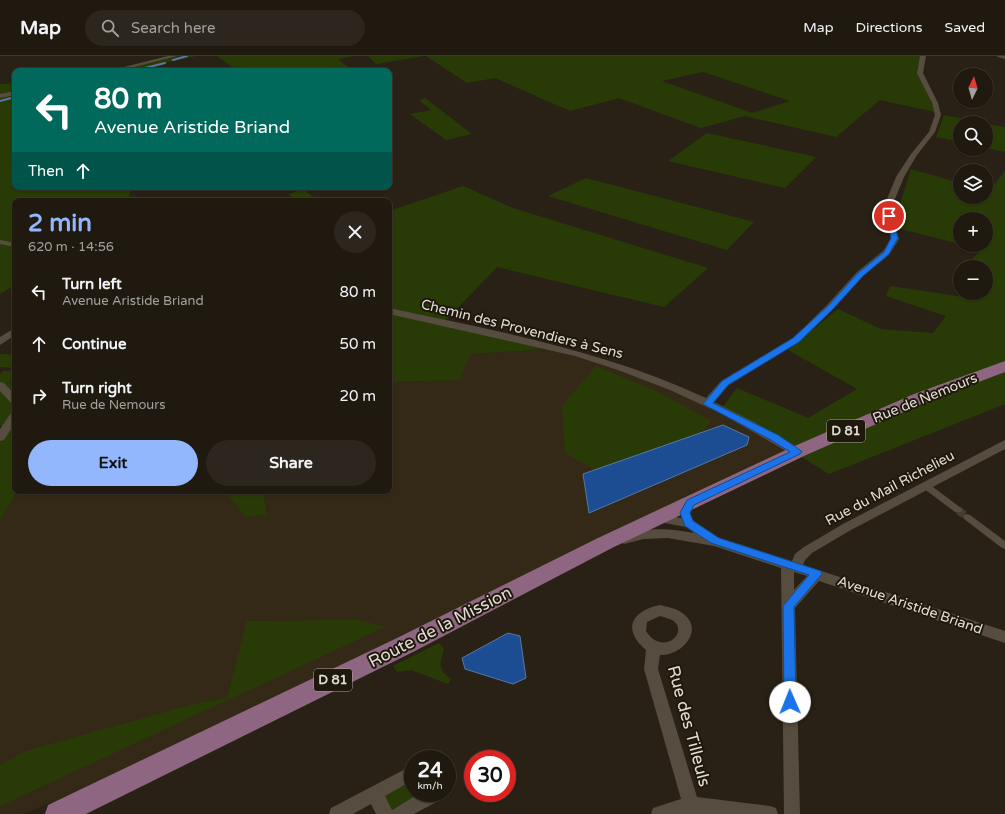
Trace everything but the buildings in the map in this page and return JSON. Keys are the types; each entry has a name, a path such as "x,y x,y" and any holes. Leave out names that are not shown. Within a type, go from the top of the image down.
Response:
{"main road":[{"name":"Rue de Nemours","path":"606,543 663,525 691,503 797,452 920,398 1005,366"},
{"name":"Route de la Mission","path":"58,814 405,645 606,543"}],"street":[{"path":"124,68 176,56"},
{"path":"707,404 725,383 796,340 830,307 860,274 886,253 895,238 889,216 891,199 900,178 914,154 932,132 938,115 935,103 920,73 923,56"},
{"path":"1000,56 1005,57"},
{"path":"0,96 12,94"},
{"path":"0,242 12,244"},
{"name":"Chemin des Provendiers à Sens","path":"392,313 473,328 594,359 632,372 707,404 774,438 797,452"},
{"path":"0,342 12,333"},
{"path":"0,385 12,398"},
{"path":"0,437 12,419"},
{"name":"Rue du Mail Richelieu","path":"791,565 808,550 847,527 1005,444"},
{"path":"926,486 958,510"},
{"path":"691,503 685,513 689,523 715,541"},
{"path":"967,517 1005,546"},
{"path":"663,525 689,523"},
{"name":"Avenue Aristide Briand","path":"663,525 791,565 1005,637"},
{"path":"791,565 788,606 792,814"},
{"path":"788,606 817,574"},
{"name":"Rue des Tilleuls","path":"654,647 652,669 692,809"},
{"path":"338,814 404,777"},
{"path":"375,794 385,814"},
{"path":"398,814 420,802"},
{"path":"660,814 692,809 770,814"}],"shaded area":[{"path":"552,349 630,370 722,408 789,449 682,499 399,639 94,785 23,814 0,814 0,521 15,494 227,494 245,517 267,515 264,494 392,494 392,382 460,380 469,354"}],"green space":[{"path":"182,56 196,56 169,62 152,68 125,68"},
{"path":"217,56 354,56 338,59 349,68 234,68"},
{"path":"368,56 424,56 376,64"},
{"path":"426,56 921,56 917,69 935,112 880,100 836,137 745,116 701,128 619,98 570,111 495,78 467,83","holes":["703,72 790,101 752,113 662,81"]},
{"path":"12,83 12,190 130,190 129,198 12,198 12,287 0,294 0,84"},
{"path":"425,98 472,134 446,140 410,114 431,110 419,100"},
{"path":"944,115 953,117 953,141 936,137"},
{"path":"993,125 1005,127 1005,152 993,149"},
{"path":"707,133 816,157 785,188 668,161"},
{"path":"911,169 953,181 953,204 993,204 993,186 1005,171 1005,404 829,474 722,408 737,388 808,418 857,389 788,350 838,309 881,329 933,333 946,316 886,296 890,286 953,295 953,300 993,300 993,260 971,260 979,252 993,252 993,212 953,212 953,242 893,227"},
{"path":"586,178 754,222 727,250 548,196"},
{"path":"463,186 513,208 708,268 664,307 497,267 445,321 552,349 470,354 460,380 392,382 392,210"},
{"path":"304,190 314,198 292,198 289,194"},
{"path":"0,354 12,355 12,368 0,367"},
{"path":"596,366 660,393 711,421 692,445 608,477 565,453 562,406"},
{"path":"3,371 12,371 12,380 9,382 12,384 12,494 15,494 0,521 0,442 7,430 0,425 0,375"},
{"path":"227,494 264,494 267,515 245,517"},
{"path":"359,620 385,627 0,806 0,765 26,751 194,704 227,698 247,621"},
{"path":"439,643 444,649 441,662 443,672 451,679 448,684 411,670 397,672 393,666"},
{"path":"404,784 405,802 391,810 384,795"}],"water":[{"path":"723,425 749,437 747,445 589,513 583,474"},
{"path":"508,633 520,636 526,678 513,684 465,669 462,658"}],"waterway":[{"path":"173,60 187,56"},
{"path":"145,68 165,63"},
{"path":"0,101 12,98"}],"tunnel":[{"path":"958,510 967,517"}],"route":[{"path":"790,702 788,606 817,574 715,541 689,523 685,513 691,503 797,452 774,438 707,404 725,383 796,340 830,307 860,274 886,253 895,238 889,216"}]}
